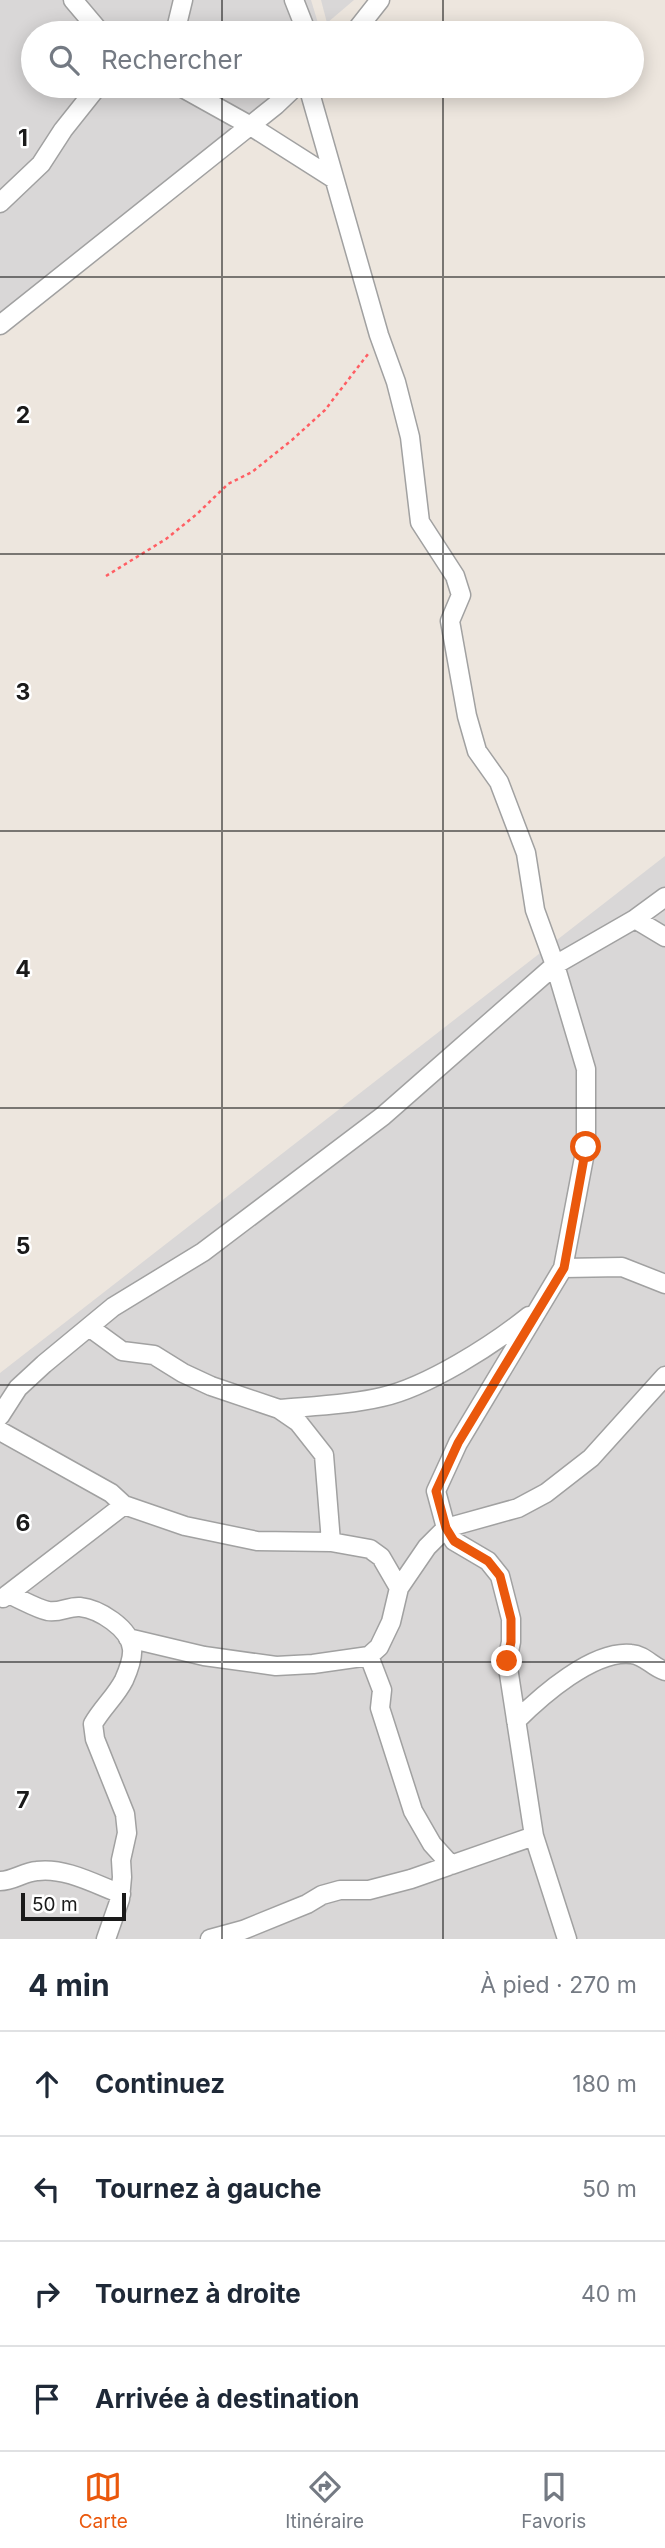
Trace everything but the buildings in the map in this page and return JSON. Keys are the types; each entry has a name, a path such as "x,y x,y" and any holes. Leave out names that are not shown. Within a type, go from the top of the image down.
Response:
{"street":[{"path":"74,0 92,21"},
{"path":"177,21 182,0"},
{"path":"294,0 302,21"},
{"path":"363,21 380,0"},
{"path":"0,203 41,164 88,98"},
{"path":"201,98 334,179"},
{"path":"0,325 282,98"},
{"path":"312,98 410,437 419,522 456,576 461,595 450,621 467,716 477,751 499,782 526,853 535,910 555,965 586,1069 586,1147 564,1268 458,1443 436,1491 446,1528 454,1541 488,1561 500,1576 511,1619 511,1642 507,1661 534,1836 568,1939"},
{"path":"0,1416 18,1388 113,1307 203,1252 383,1116 482,1026 555,965 635,919 665,897"},
{"path":"635,919 665,937"},
{"path":"564,1268 621,1267 665,1284"},
{"path":"279,1409 384,1397 466,1359 507,1334 540,1306"},
{"path":"89,1327 122,1351 154,1354 211,1386 279,1409 298,1422 324,1455 331,1542"},
{"path":"128,1638 204,1656 276,1665 313,1664 369,1656 379,1647 391,1622 399,1588 428,1547 446,1528 518,1507 546,1493 591,1458 664,1381"},
{"path":"0,1431 111,1493 124,1505 185,1526 257,1541 331,1542 370,1549 381,1557 399,1588"},
{"path":"4,1597 124,1505"},
{"path":"4,1597 48,1611 60,1611 75,1606 97,1611 109,1617 128,1638 132,1647 132,1659 124,1681 93,1724 95,1739 125,1814 127,1833 121,1860 121,1894 106,1939"},
{"path":"516,1721 558,1683 605,1658 630,1654 644,1657 656,1668 665,1671"},
{"path":"369,1656 382,1690 380,1708 413,1811 432,1844 451,1866"},
{"path":"210,1939 243,1930 307,1904 322,1895 340,1890 369,1890 451,1866 534,1836"},
{"path":"0,1881 19,1878 32,1871 48,1870 62,1872 121,1894"}],"path":[{"path":"106,576 166,539 228,484 252,472 292,440 325,410 363,362 379,335"}],"shaded area":[{"path":"0,0 311,0 317,21 21,21 21,98 278,98 0,324"},
{"path":"321,0 354,0 329,21 326,21"},
{"path":"665,856 665,1939 0,1939 0,1373"}],"route":[{"path":"507,1661 511,1642 511,1619 500,1576 488,1561 454,1541 446,1528 436,1491 458,1443 564,1268 586,1147"}]}
